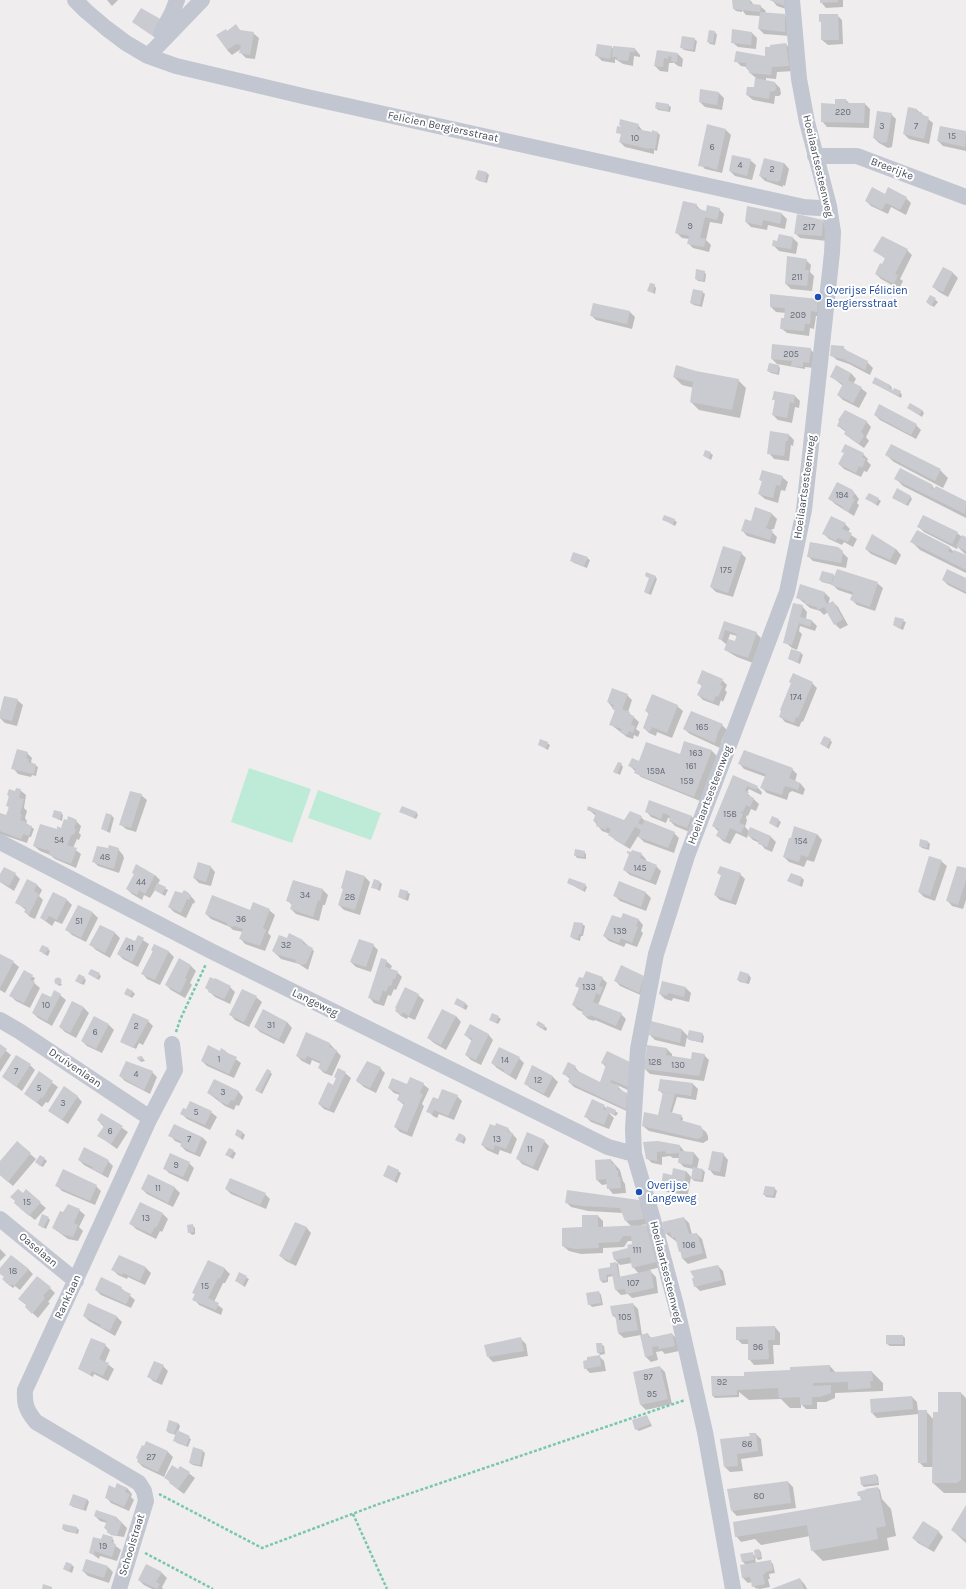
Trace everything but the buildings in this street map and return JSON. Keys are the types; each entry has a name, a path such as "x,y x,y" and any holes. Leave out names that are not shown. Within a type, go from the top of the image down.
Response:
{"street":[{"name":"Felicien Bergiersstraat","path":"75,0 106,28 148,56 176,66 346,106 804,207 819,208 829,206"},
{"path":"148,56 172,13 177,0"},
{"path":"148,56 202,0"},
{"name":"Hoeilaartsesteenweg","path":"732,1589 705,1432 674,1298 634,1154 633,1129 638,1049 656,954 687,856 787,592 804,510 832,253 832,232 829,206 806,122 799,79 792,0"},
{"name":"Breerijke","path":"815,156 857,156 966,197"},
{"name":"Langeweg","path":"0,842 211,951 608,1147 634,1154"},
{"name":"Druivenlaan","path":"0,1020 150,1118"},
{"name":"Ranklaan","path":"139,1483 36,1422 29,1413 24,1401 25,1390 76,1282 150,1118 175,1070 172,1044"},
{"name":"Oaselaan","path":"0,1219 76,1282"},
{"name":"Schoolstraat","path":"119,1589 146,1500 144,1491 139,1483"}],"path":[{"path":"172,1044 180,1020 211,951"},
{"path":"139,1483 262,1548 353,1514 697,1396"},
{"path":"353,1514 387,1589"},
{"path":"132,1546 213,1589"}],"green space":[{"path":"249,768 311,789 292,843 231,822"},
{"path":"318,790 381,813 371,840 308,818"}],"place":[{"name":"Overijse Félicien Bergiersstraat","path":"818,297"},
{"name":"Overijse Langeweg","path":"639,1192"}]}
